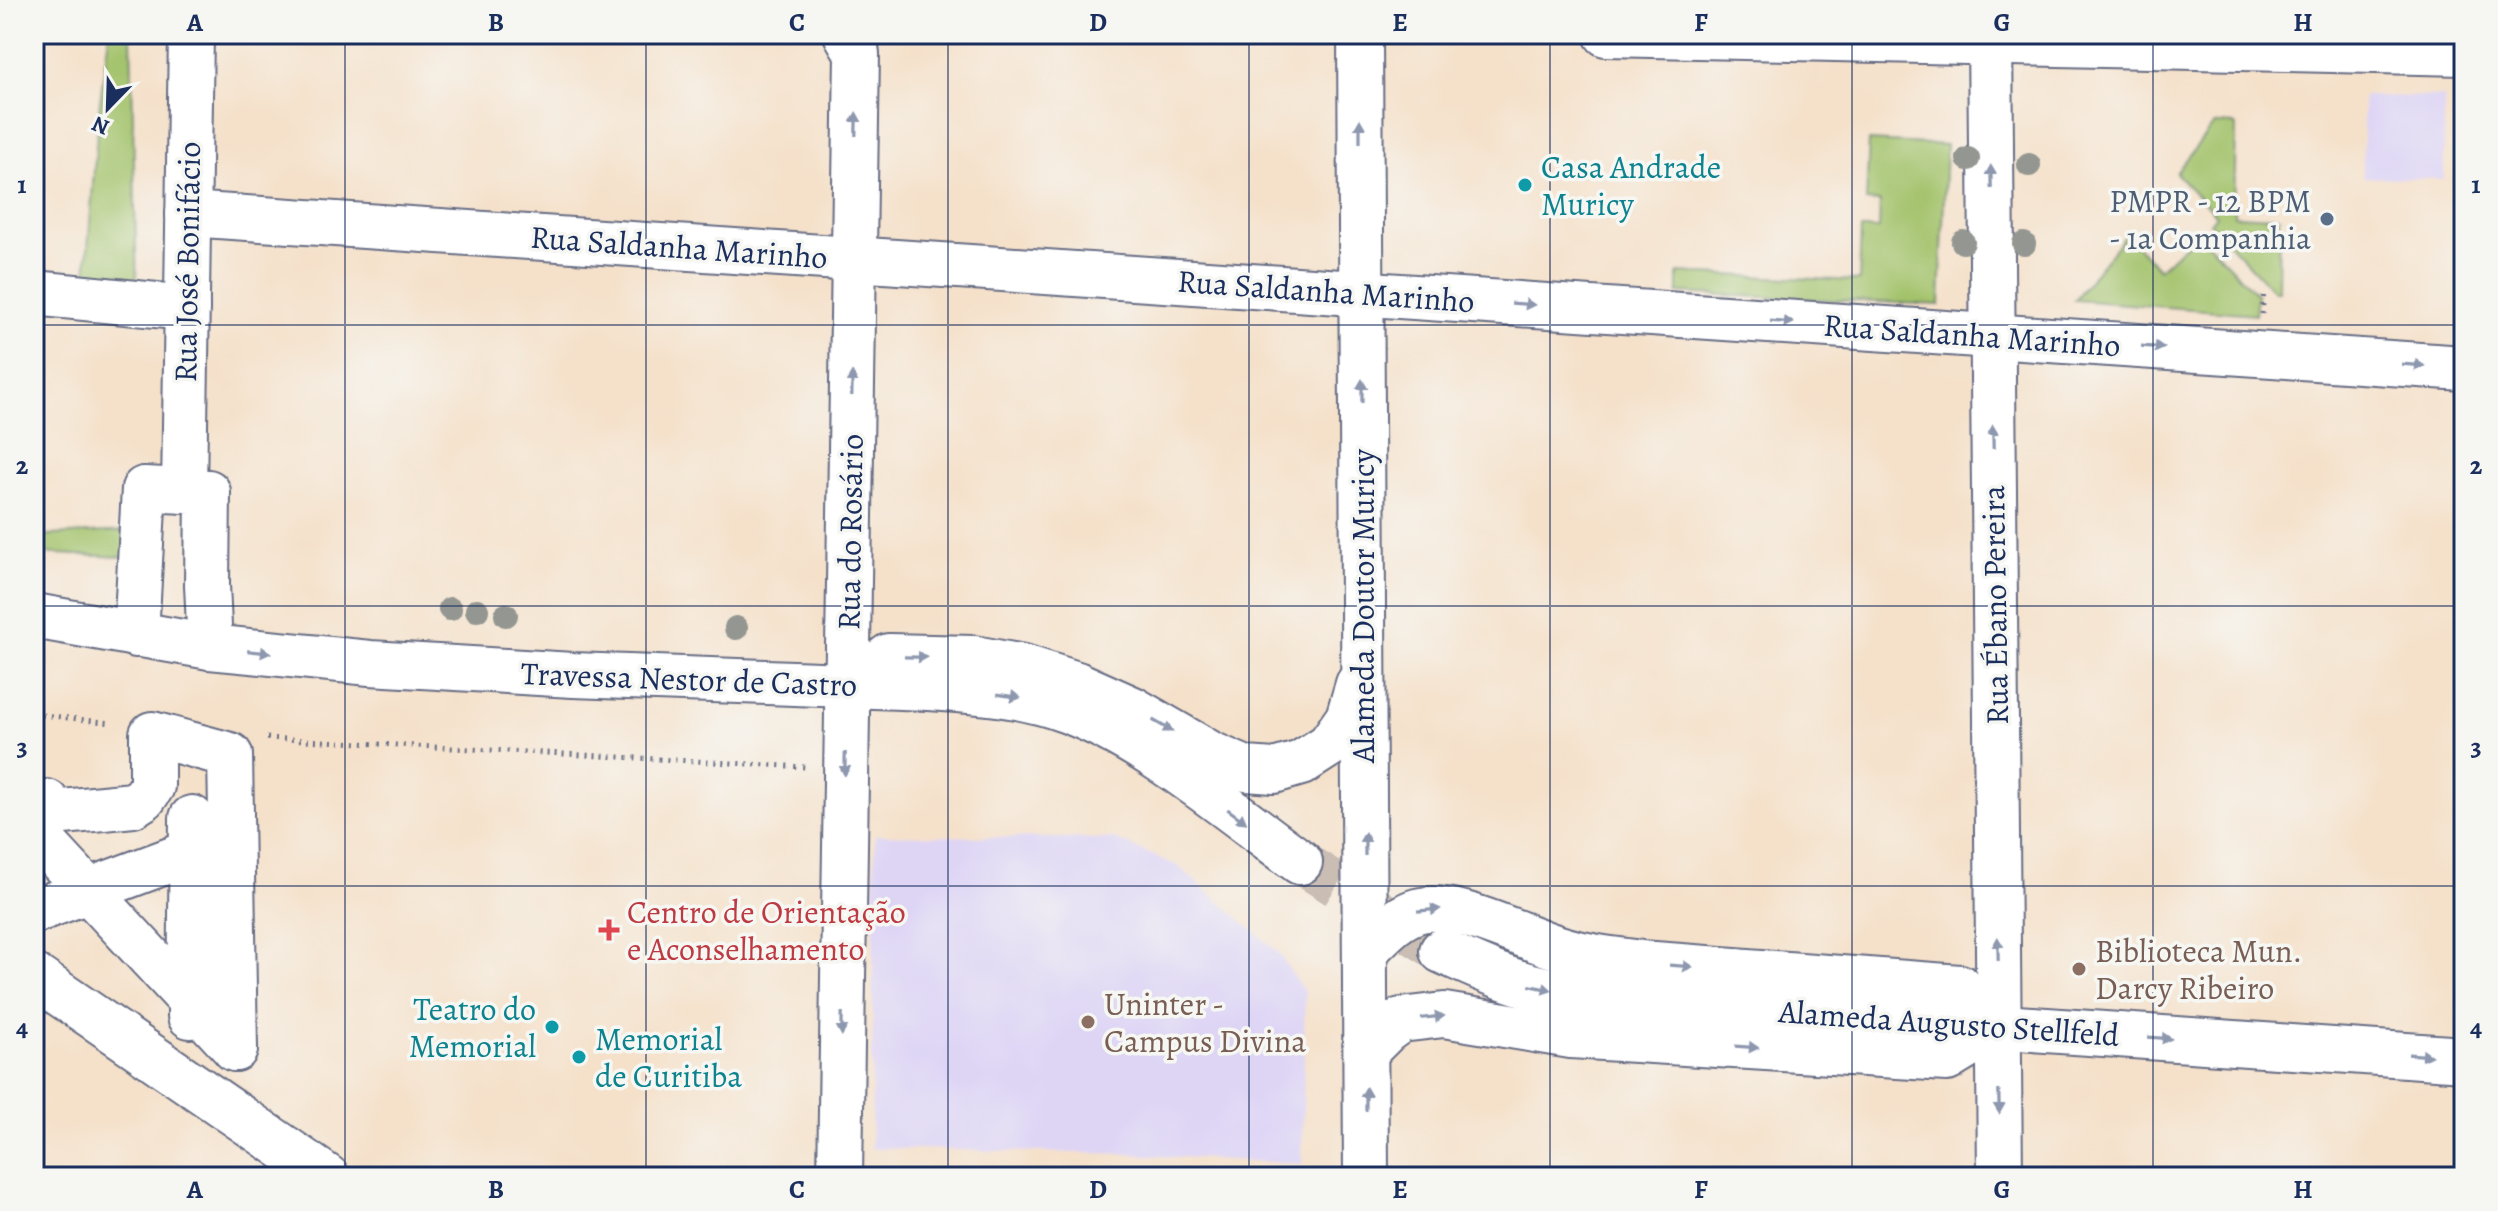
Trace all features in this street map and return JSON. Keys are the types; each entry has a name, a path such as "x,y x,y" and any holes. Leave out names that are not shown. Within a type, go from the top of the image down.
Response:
{"street":[{"name":"Rua José Bonifácio","path":"184,491 191,34"},
{"name":"Rua do Rosário","path":"840,1177 857,53 846,34"},
{"name":"Alameda Doutor Muricy","path":"1360,34 1366,1177"},
{"path":"1606,34 1990,38 2464,53"},
{"name":"Rua Ébano Pereira","path":"1990,38 2000,1177"},
{"name":"Rua Saldanha Marinho","path":"188,214 2464,368"},
{"path":"34,293 187,308"},
{"path":"136,635 144,489 208,492 210,647"},
{"name":"Travessa Nestor de Castro","path":"34,616 210,647 370,663 977,691 1027,699 1067,710 1105,728 1184,777 1300,862"},
{"path":"848,686 889,656 974,658 1024,667 1077,684 1119,703 1211,754 1246,769 1274,771 1301,763 1329,745 1348,718 1364,665"},
{"path":"34,820 47,802 53,813 133,805 144,798 152,786 152,734 230,755 235,1049 34,832"},
{"path":"34,911 192,835 190,1083"},
{"path":"1366,950 1400,919 1415,911 1438,908 1458,911 1559,948 1600,957 1641,963 1960,987 1999,1027 1947,1059 1571,1036 1444,1015 1401,1020 1367,1050"},
{"name":"Alameda Augusto Stellfeld","path":"1442,951 1482,970 1526,985 1576,995 1646,1003 2464,1059"},
{"path":"34,976 327,1177"}],"path":[{"path":"2262,323 2264,291"},
{"path":"221,753 222,736 845,769"}],"shaded area":[{"path":"2363,96 2444,97 2444,179 2363,177"},
{"name":"Uninter - Campus Divina","path":"875,835 1114,839 1178,866 1278,952 1305,993 1302,1164 1123,1154 871,1148"}],"green space":[{"path":"109,34 131,34 137,293 85,289 98,118"},
{"path":"2214,124 2236,125 2234,215 2279,217 2278,291 2274,291 2210,223 2216,215 2176,173"},
{"path":"1869,141 1946,145 1940,305 1678,293 1678,273 1859,281 1861,229 1879,229 1880,202 1866,201"},
{"path":"2198,233 2257,295 2255,314 2074,300 2126,234 2159,269"},
{"path":"143,530 123,557 34,553 34,536"}],"tunnel":[{"path":"1300,862 1442,951"}],"place":[{"name":"Casa Andrade Muricy","path":"1525,185"},
{"name":"PMPR - 12 BPM - 1a Companhia","path":"2327,219"},
{"name":"Centro de Orientação e Aconselhamento","path":"609,930"},
{"name":"Biblioteca Mun. Darcy Ribeiro","path":"2079,969"},
{"name":"Uninter - Campus Divina","path":"1088,1022"},
{"name":"Teatro do Memorial","path":"552,1027"},
{"name":"Memorial de Curitiba","path":"579,1057"}]}
